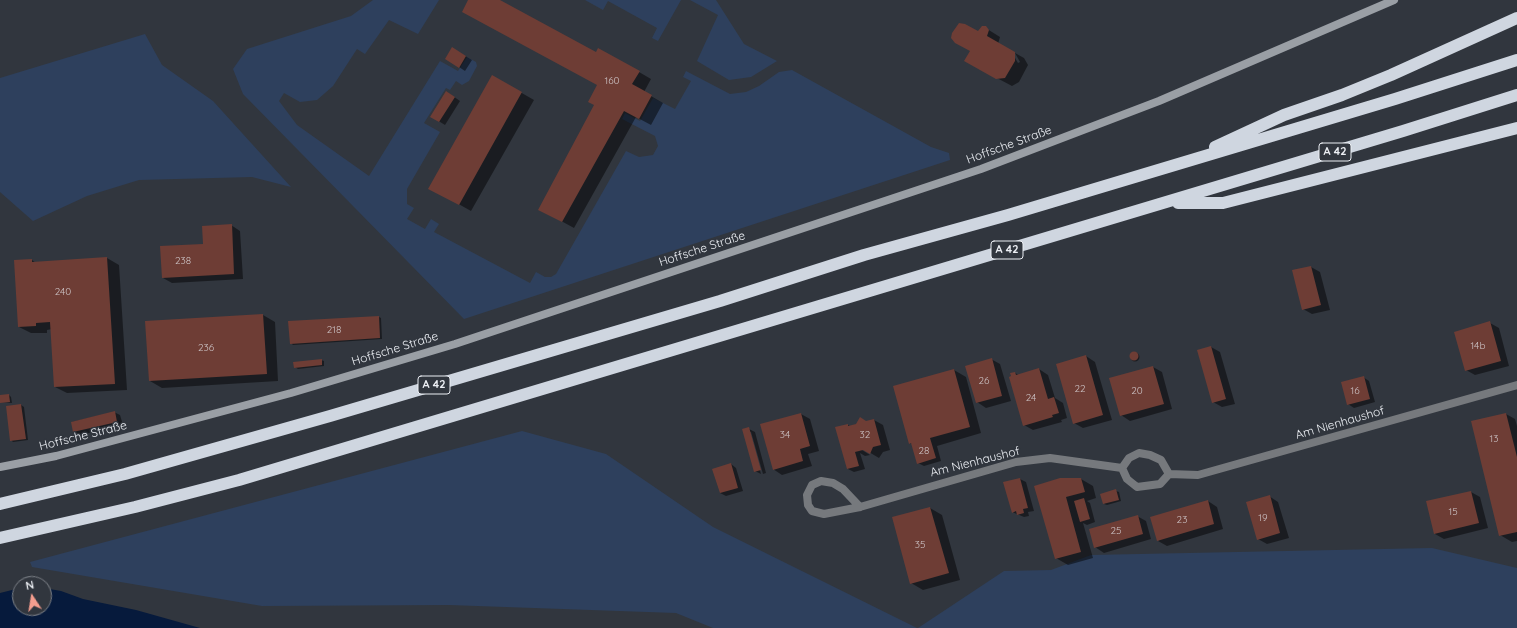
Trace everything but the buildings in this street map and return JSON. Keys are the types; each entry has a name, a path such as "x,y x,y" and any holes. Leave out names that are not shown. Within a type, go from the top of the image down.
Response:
{"highway":[{"path":"1191,160 1226,141 1284,115 1384,78 1517,18"},
{"name":"A 42","path":"0,504 125,474 330,416 720,301 864,255 1008,215 1395,99 1517,60"},
{"name":"A 42","path":"0,538 135,507 239,480 1163,204 1517,95"},
{"path":"1163,204 1223,203 1517,128"}],"street":[{"name":"Hoffsche Straße","path":"0,467 56,456 291,393 447,346 966,174 1079,133 1159,101 1394,0"},
{"name":"Am Nienhaushof","path":"1169,474 1198,475 1517,385"},
{"path":"1139,453 1150,455 1161,460 1169,474 1160,484 1138,486 1127,479 1122,468 1129,458 1139,453"},
{"name":"Am Nienhaushof","path":"860,506 843,489 833,483 821,481 812,485 807,495 808,505 812,511 824,514 860,506 1016,462 1050,458 1122,468"}],"shaded area":[{"path":"373,0 439,0 418,34 389,20 365,54 357,49 333,86 317,100 300,102 284,93 279,101 297,125 369,176 440,61 458,71 467,57 476,62 477,66 469,81 462,85 456,81 450,90 446,88 424,123 440,132 407,189 407,204 414,208 407,219 425,229 431,219 439,224 434,232 530,283 536,272 545,277 551,277 556,274 626,151 639,157 653,155 658,146 655,136 622,119 625,113 640,121 653,98 675,109 691,81 683,77 686,71 730,94 746,92 759,86 779,72 792,70 931,147 949,153 950,160 464,319 243,94 233,69 247,49 351,16"},
{"path":"585,0 681,0 658,41 652,38 657,28 608,1 603,10"},
{"path":"690,0 716,0 744,44 777,61 751,77 729,80 697,61 718,15"},
{"path":"145,34 162,65 213,101 291,187 252,177 139,180 87,196 33,221 0,192 0,78"},
{"path":"522,431 606,454 713,527 917,628 713,628 676,613 449,605 262,606 32,567 30,562"},
{"path":"1432,548 1517,568 1517,628 918,628 1004,571 1051,570 1091,555"},
{"path":"52,589 83,599 136,610 200,628 0,628 0,593 12,590 12,616 52,616"}]}
